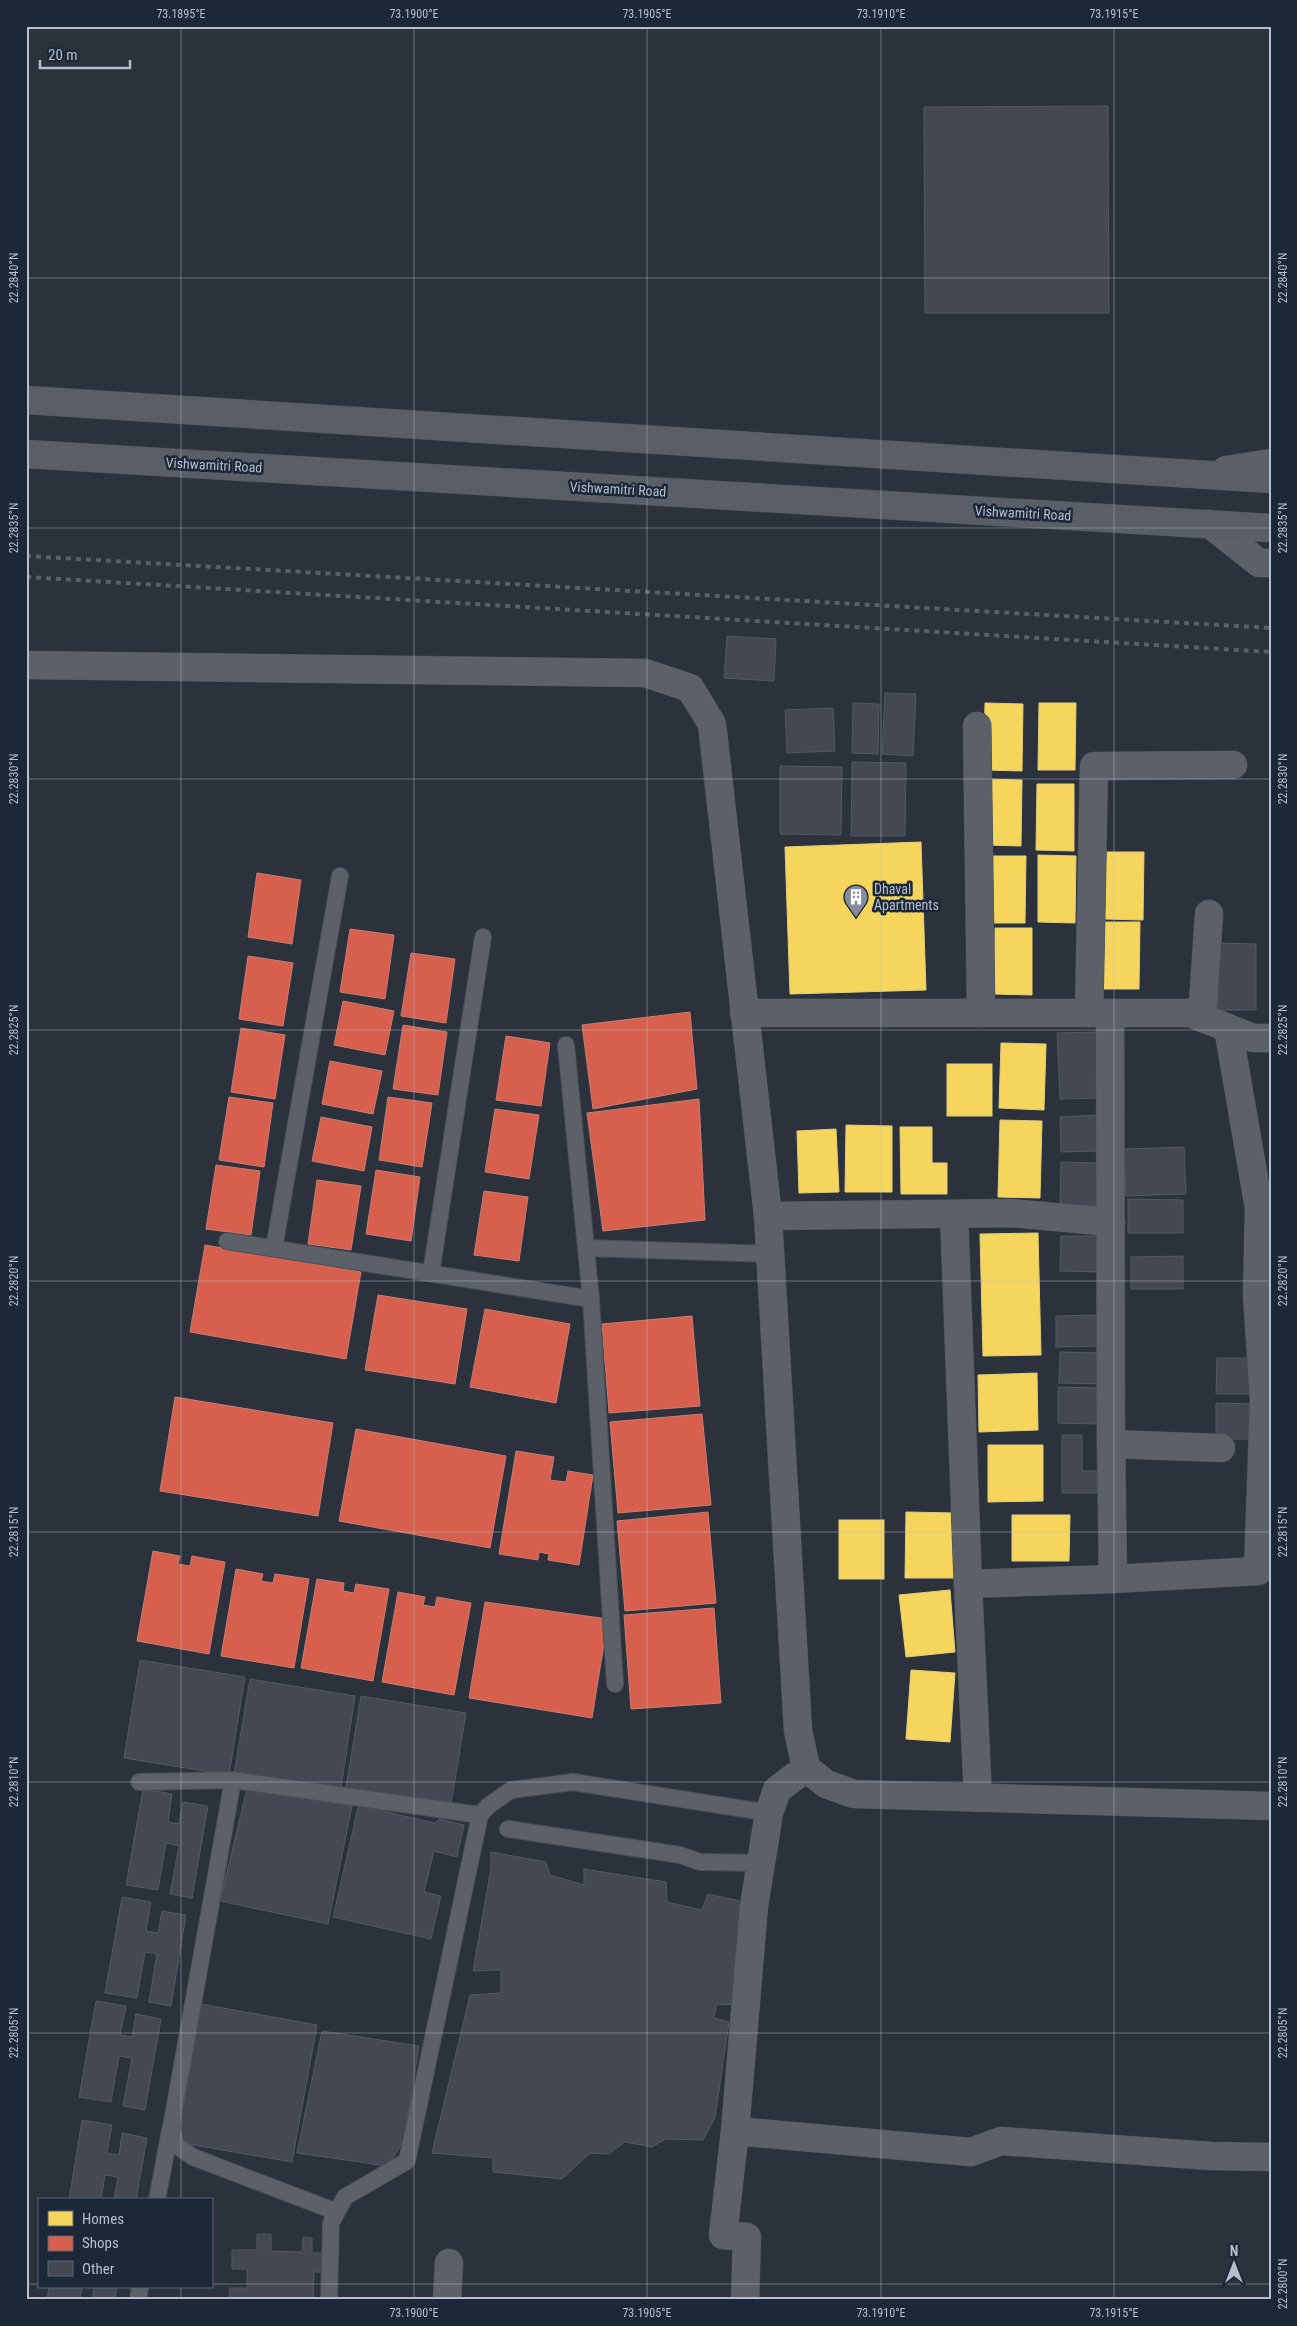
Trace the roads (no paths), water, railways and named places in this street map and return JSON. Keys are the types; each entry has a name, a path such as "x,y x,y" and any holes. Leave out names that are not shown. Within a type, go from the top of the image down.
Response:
{"main road":[{"path":"26,400 1271,479"},
{"name":"Vishwamitri Road","path":"26,454 1271,528"}],"street":[{"path":"1205,474 1271,463"},
{"path":"1210,524 1259,562 1271,563"},
{"path":"26,665 645,673 690,688 712,724 768,1216 798,1730 806,1768 826,1784 854,1794 1271,1806"},
{"path":"977,726 981,1013"},
{"path":"1113,1579 1111,1222 1100,1013 1094,766 1233,765"},
{"path":"1202,1018 1209,914"},
{"path":"744,1013 1190,1013 1253,1038 1271,1038"},
{"path":"968,1584 1258,1571 1265,1520 1267,1400 1259,1208 1263,1183 1228,1028"},
{"path":"768,1216 1012,1213 1111,1222"},
{"path":"954,1214 978,1798"},
{"path":"1111,1444 1221,1448"},
{"path":"745,2300 747,2237 723,2235 735,2131 754,1906 769,1813 777,1790 806,1768"},
{"path":"735,2131 971,2152 1001,2141 1211,2156 1271,2158"},
{"path":"447,2300 449,2263"}],"lane":[{"path":"274,1248 340,876"},
{"path":"431,1273 483,937"},
{"path":"566,1044 591,1299 615,1684"},
{"path":"227,1241 591,1299"},
{"path":"586,1248 770,1254"},
{"path":"139,1782 233,1780 480,1815"},
{"path":"157,2198 233,1780"},
{"path":"329,2300 331,2223 345,2196 408,2161 480,1815 488,1806 511,1790 573,1782 769,1813"},
{"path":"508,1829 680,1854 700,1862 761,1863"},
{"path":"171,2127 177,2146 193,2157 337,2212"}],"railway":[{"path":"26,556 1271,628"},
{"path":"26,577 1271,652"}],"place":[{"name":"Dhaval Apartments","path":"856,918"}]}
